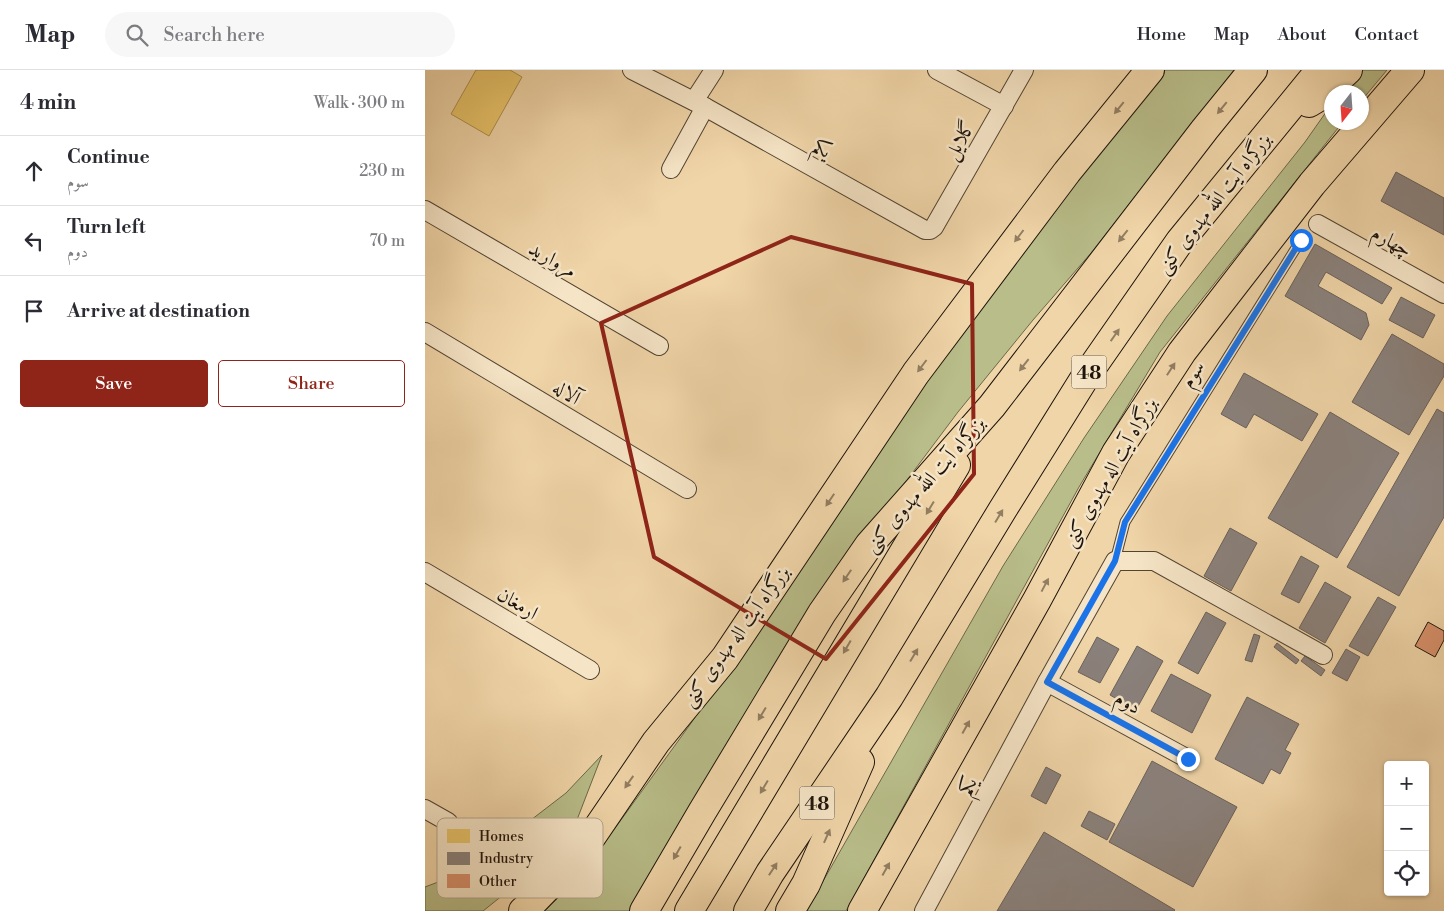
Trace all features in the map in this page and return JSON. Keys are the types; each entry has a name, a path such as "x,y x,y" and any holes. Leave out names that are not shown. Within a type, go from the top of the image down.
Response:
{"main road":[{"name":"بزرگراه آیت اله مهدوی کنی","path":"603,820 656,742 725,658 916,373 1067,172 1150,70"},
{"name":"48","path":"992,406 1205,129 1253,70"},
{"name":"بزرگراه آیت الله مهدوی کنی","path":"748,911 770,873 889,697 997,518 1084,379 1181,241 1321,70"},
{"path":"1270,130 1319,97 1348,70"},
{"name":"بزرگراه آیت اله مهدوی کنی","path":"862,911 1037,600 1116,453 1187,345 1312,184 1410,70"},
{"name":"بزرگراه آیت الله مهدوی کنی","path":"644,911 822,613 875,537 992,406"},
{"name":"بزرگراه آیت الله مهدوی کنی","path":"689,911 992,406"},
{"name":"بزرگراه آیت الله مهدوی کنی","path":"790,911 806,884 889,697"},
{"name":"بزرگراه آیت اله مهدوی کنی","path":"523,911 537,898"}],"street":[{"name":"یکم","path":"632,70 700,104 925,230 930,230"},
{"path":"671,169 714,70"},
{"path":"937,70 1004,106"},
{"name":"گلایل","path":"930,230 934,227 1024,70"},
{"name":"مروارید","path":"425,210 659,346"},
{"name":"چهارم","path":"1319,224 1444,294"},
{"name":"آلاله","path":"425,332 687,489"},
{"path":"1115,561 1154,561 1323,655"},
{"name":"سوم","path":"1047,682 1115,561"},
{"name":"ارمغان","path":"425,572 589,670"},
{"name":"یکم","path":"924,911 1047,682"},
{"name":"دوم","path":"1047,682 1188,759"},
{"path":"425,809 441,818"}],"lane":[{"name":"سوم","path":"1115,561 1125,522 1301,240"}],"highlighted area":[{"path":"791,237 972,284 974,474 826,659 654,557 601,323"}],"green space":[{"path":"1165,70 1234,70 1091,253 1033,320 958,412 844,564 630,911 545,911 558,898 603,898 603,845 689,726 914,397 1107,140"},
{"path":"1362,70 1387,70 1369,92 1369,85 1347,85"},
{"path":"1324,115 1324,130 1336,130 1160,352 1079,487 846,911 806,911 1003,566 1084,438 1167,316 1305,142"},
{"path":"602,755 578,818 534,818 566,793"},
{"path":"437,882 437,898 499,898 483,911 425,911 425,887"}],"building: Homes":[{"path":"476,70 510,70 522,77 489,136 451,114"}],"building: Industry":[{"path":"1396,172 1444,198 1444,235 1381,201"},
{"path":"1315,244 1392,288 1382,304 1326,272 1318,286 1366,313 1369,325 1361,340 1285,296"},
{"path":"1401,297 1435,315 1423,338 1389,320"},
{"path":"1392,334 1444,364 1444,376 1409,435 1352,402"},
{"path":"1244,373 1318,414 1302,441 1254,414 1246,428 1221,414"},
{"path":"1437,409 1444,413 1444,517 1399,596 1347,567"},
{"path":"1330,412 1399,453 1337,558 1268,518"},
{"path":"1230,528 1257,543 1231,591 1204,576"},
{"path":"1301,556 1319,566 1299,603 1281,594"},
{"path":"1325,582 1351,597 1325,643 1299,628"},
{"path":"1378,597 1396,607 1368,656 1349,646"},
{"path":"1206,612 1226,623 1198,674 1178,663"},
{"path":"1254,634 1260,636 1252,662 1245,660"},
{"path":"1097,637 1119,649 1100,683 1078,672"},
{"path":"1277,643 1299,660 1296,664 1274,647"},
{"path":"1137,646 1163,661 1136,710 1110,695"},
{"path":"1346,649 1360,657 1347,681 1332,673"},
{"path":"1305,656 1325,670 1321,676 1301,661"},
{"path":"1171,674 1211,695 1192,733 1151,711"},
{"path":"1247,697 1299,724 1285,750 1291,753 1280,774 1271,769 1263,784 1215,759"},
{"path":"1152,761 1237,807 1193,887 1109,842"},
{"path":"1046,767 1061,775 1046,804 1031,796"},
{"path":"1089,811 1115,824 1107,840 1081,826"},
{"path":"1044,832 1175,910 997,911"}],"building: Other":[{"path":"1428,622 1444,631 1444,640 1435,657 1415,646"}],"route":[{"path":"1188,759 1047,682 1115,561 1125,522 1301,240"}]}
